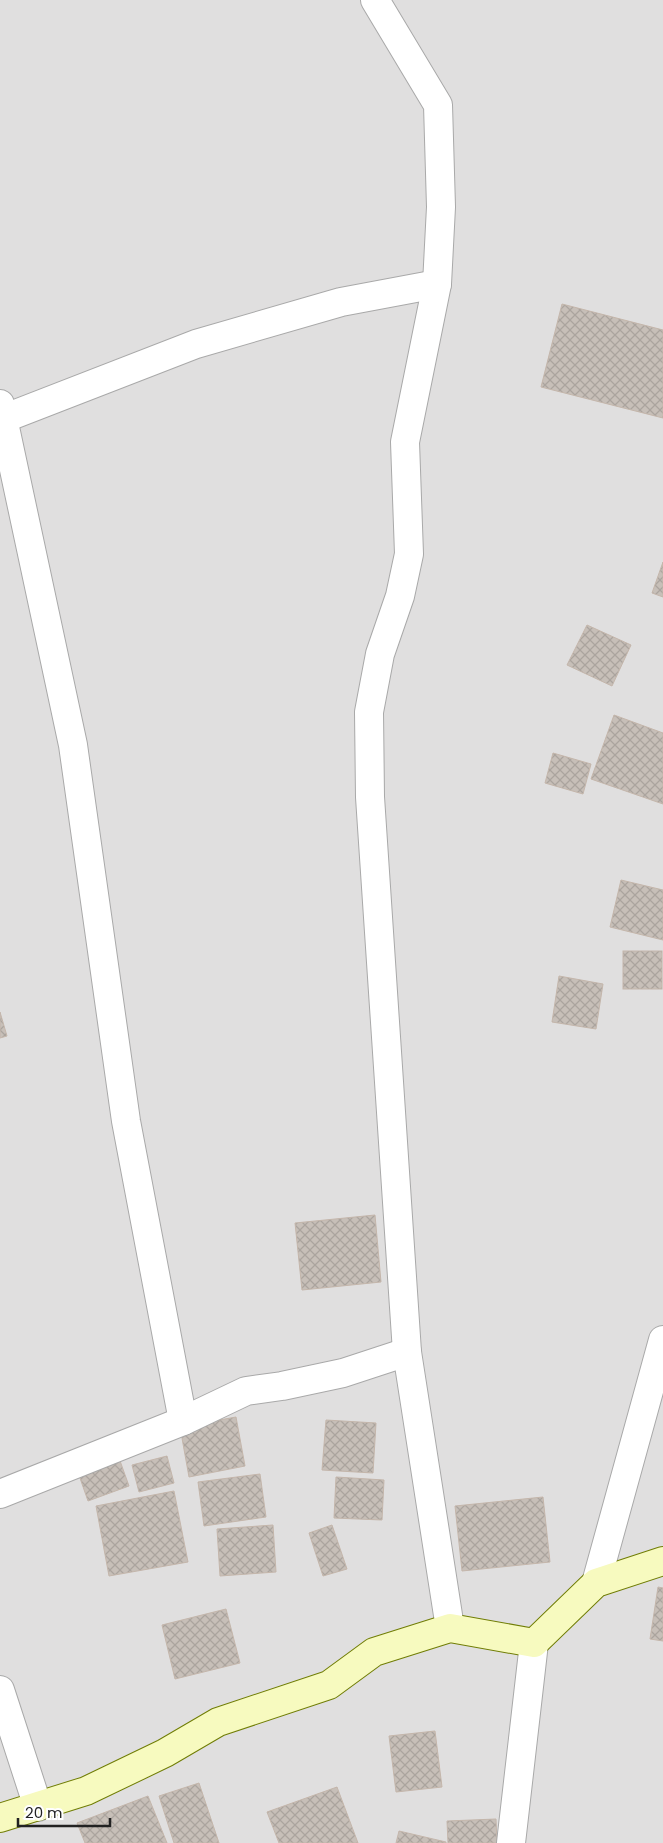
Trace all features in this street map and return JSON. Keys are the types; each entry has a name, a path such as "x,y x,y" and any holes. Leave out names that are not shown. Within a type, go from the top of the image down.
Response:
{"street":[{"path":"375,0 438,105 442,207 437,284 405,442 409,554 400,596 380,654 369,712 370,798 407,1352 450,1628"},
{"path":"183,1421 126,1121 73,745 1,414 196,344 341,302 437,284"},
{"path":"596,1583 663,1340"},
{"path":"0,1494 183,1421 246,1391 282,1386 343,1372 407,1352"},
{"path":"511,1843 534,1643 596,1583 663,1560"},
{"path":"0,1818 86,1791 165,1753 218,1722 329,1685 374,1652 450,1628 534,1643"},
{"path":"0,1690 38,1807"}],"shaded area":[{"path":"0,0 663,0 663,1843 0,1843"}],"building":[{"path":"562,304 663,330 663,418 541,387"},
{"path":"663,562 663,597 652,593"},
{"path":"587,625 631,645 612,686 567,665"},
{"path":"614,715 663,733 663,804 591,779"},
{"path":"553,753 591,764 583,794 545,783"},
{"path":"621,880 663,890 663,940 610,927"},
{"path":"623,951 662,951 662,989 623,989"},
{"path":"559,976 603,984 596,1029 552,1022"},
{"path":"0,1012 7,1036 0,1038"},
{"path":"375,1215 381,1282 302,1290 295,1223"},
{"path":"236,1417 245,1466 189,1477 180,1427"},
{"path":"326,1420 376,1423 373,1473 322,1470"},
{"path":"114,1444 129,1486 88,1501 73,1458"},
{"path":"167,1456 174,1483 139,1492 132,1465"},
{"path":"260,1474 266,1517 204,1526 198,1482"},
{"path":"336,1477 384,1480 382,1520 334,1518"},
{"path":"174,1491 188,1562 109,1576 96,1506"},
{"path":"543,1497 550,1562 462,1571 455,1506"},
{"path":"273,1525 276,1572 220,1576 217,1529"},
{"path":"332,1525 347,1569 323,1576 309,1533"},
{"path":"658,1587 663,1588 663,1641 650,1639"},
{"path":"226,1609 240,1663 175,1679 162,1625"},
{"path":"435,1731 442,1787 396,1792 389,1736"},
{"path":"199,1783 219,1843 174,1843 159,1796"},
{"path":"337,1787 358,1843 279,1843 267,1812"},
{"path":"148,1796 167,1843 85,1843 77,1823"},
{"path":"496,1819 497,1843 448,1843 447,1821"},
{"path":"399,1831 446,1842 446,1843 396,1843"}]}
